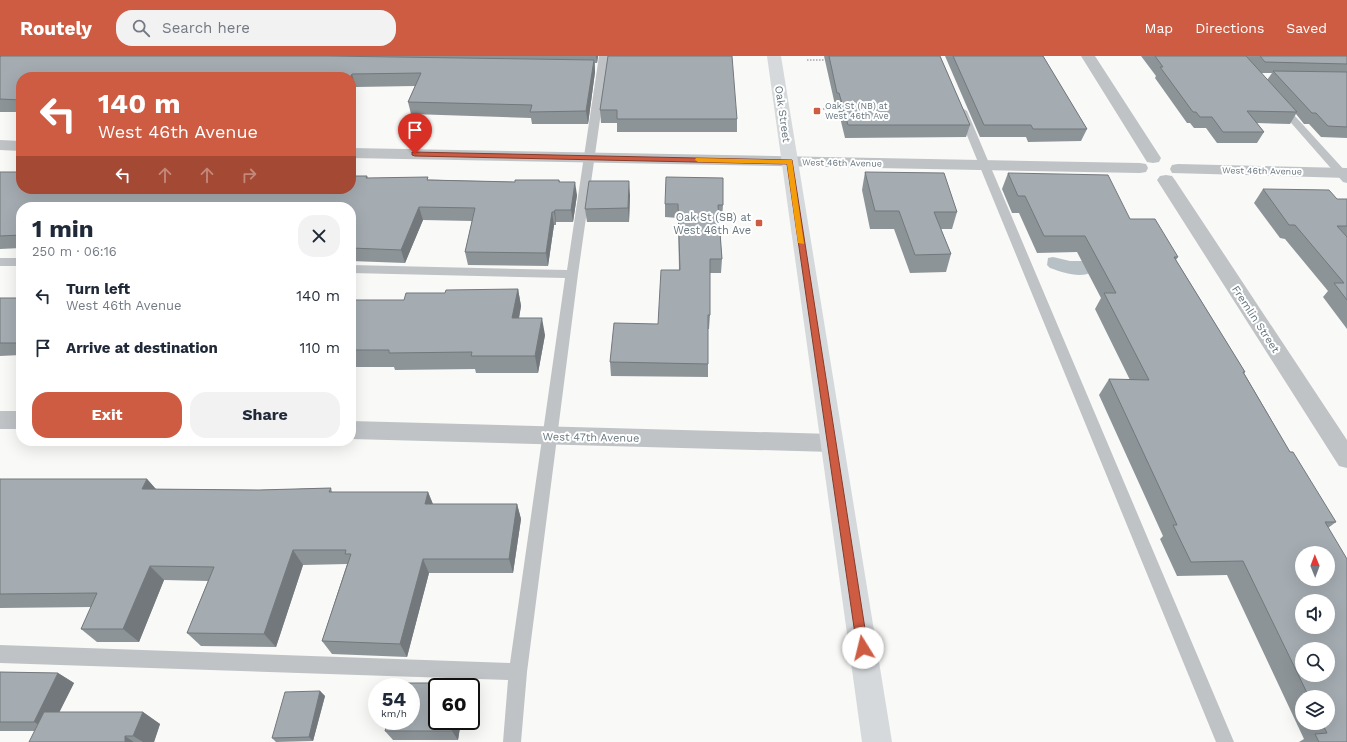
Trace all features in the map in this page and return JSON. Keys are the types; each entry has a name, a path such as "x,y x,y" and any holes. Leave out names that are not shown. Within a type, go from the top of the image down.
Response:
{"main road":[{"name":"Oak Street","path":"774,56 877,742"}],"street":[{"path":"1088,56 1147,163"},
{"path":"0,145 16,146"},
{"name":"West 46th Avenue","path":"356,152 984,165 1147,163 1153,177 1172,174 1345,175"},
{"name":"Fremlin Street","path":"1172,174 1347,459"},
{"path":"0,420 16,420"},
{"name":"West 47th Avenue","path":"356,430 832,443"}],"lane":[{"path":"512,742 518,672 589,158 600,64"},
{"path":"1276,100 1325,157 1345,175"},
{"path":"958,103 1225,742"},
{"path":"0,262 16,262"},
{"path":"356,269 572,274"},
{"path":"0,654 518,672"}],"path":[{"path":"807,60 829,60"},
{"path":"817,109 840,109"}],"shaded area":[{"path":"1053,257 1070,261 1085,261 1092,272 1077,275 1050,268 1047,265 1048,258"}],"building":[{"path":"329,56 594,60 586,111 530,112 532,105 408,102 421,73 16,72 16,100 0,99 0,57"},
{"path":"608,56 732,56 737,119 617,119 617,110 600,110"},
{"path":"829,56 940,56 970,125 848,125 839,93 837,93"},
{"path":"953,56 1043,56 1087,129 1033,129 1031,125 984,125"},
{"path":"1155,56 1246,56 1297,112 1247,111 1264,132 1223,132 1212,117 1200,117 1196,112 1193,112 1160,67 1163,67"},
{"path":"1260,56 1347,56 1347,64 1265,62"},
{"path":"1273,71 1347,72 1347,127 1328,126 1316,113 1312,113"},
{"path":"0,172 16,172 16,194 356,194 356,176 367,176 366,178 428,177 427,180 515,182 515,180 559,180 559,182 575,182 571,210 555,210 552,212 546,253 465,252 475,208 419,207 401,250 356,248 356,202 16,202 16,235 0,236"},
{"path":"865,172 944,173 957,212 934,212 951,254 915,255 899,211 875,211"},
{"path":"1008,173 1108,175 1130,219 1155,219 1178,257 1174,257 1245,372 1243,372 1290,452 1293,452 1336,522 1325,522 1347,559 1347,742 1319,742 1315,734 1327,733 1326,730 1335,730 1335,690 1306,690 1302,682 1335,682 1335,642 1295,642 1295,668 1243,561 1191,562 1173,525 1177,525 1109,379 1149,380 1104,293 1116,293 1085,236 1044,236 1025,196 1018,196"},
{"path":"666,177 723,178 723,205 718,205 722,259 710,259 708,364 610,362 614,323 658,324 661,270 680,270 678,204 665,204"},
{"path":"589,181 629,181 628,208 585,209"},
{"path":"1263,189 1329,190 1337,199 1347,199 1347,226 1337,226 1347,237 1347,300 1334,283 1344,283 1295,225 1289,225"},
{"path":"518,289 512,318 542,318 535,356 471,356 472,352 389,353 389,350 356,350 356,300 404,300 406,293 445,293 446,290"},
{"path":"0,298 16,298 16,343 0,343"},
{"path":"0,479 147,479 142,489 259,490 331,488 329,492 428,492 425,504 517,504 509,559 423,559 400,644 322,641 351,554 345,554 346,550 293,550 264,634 187,633 214,567 150,566 123,629 81,629 97,593 0,594"},
{"path":"0,672 58,673 34,722 0,722"},
{"path":"420,683 428,683 428,730 452,730 452,731 385,731 420,730"},
{"path":"320,691 309,737 272,738 285,692"},
{"path":"44,712 143,712 133,736 125,736 125,742 29,742"}],"slow traffic":[{"path":"698,160 790,162 802,243"}],"place":[{"name":"Oak St (NB) at West 46th Ave","path":"817,111"},
{"name":"Oak St (SB) at West 46th Ave","path":"759,223"}],"route":[{"path":"415,154 790,162 863,648"}]}
